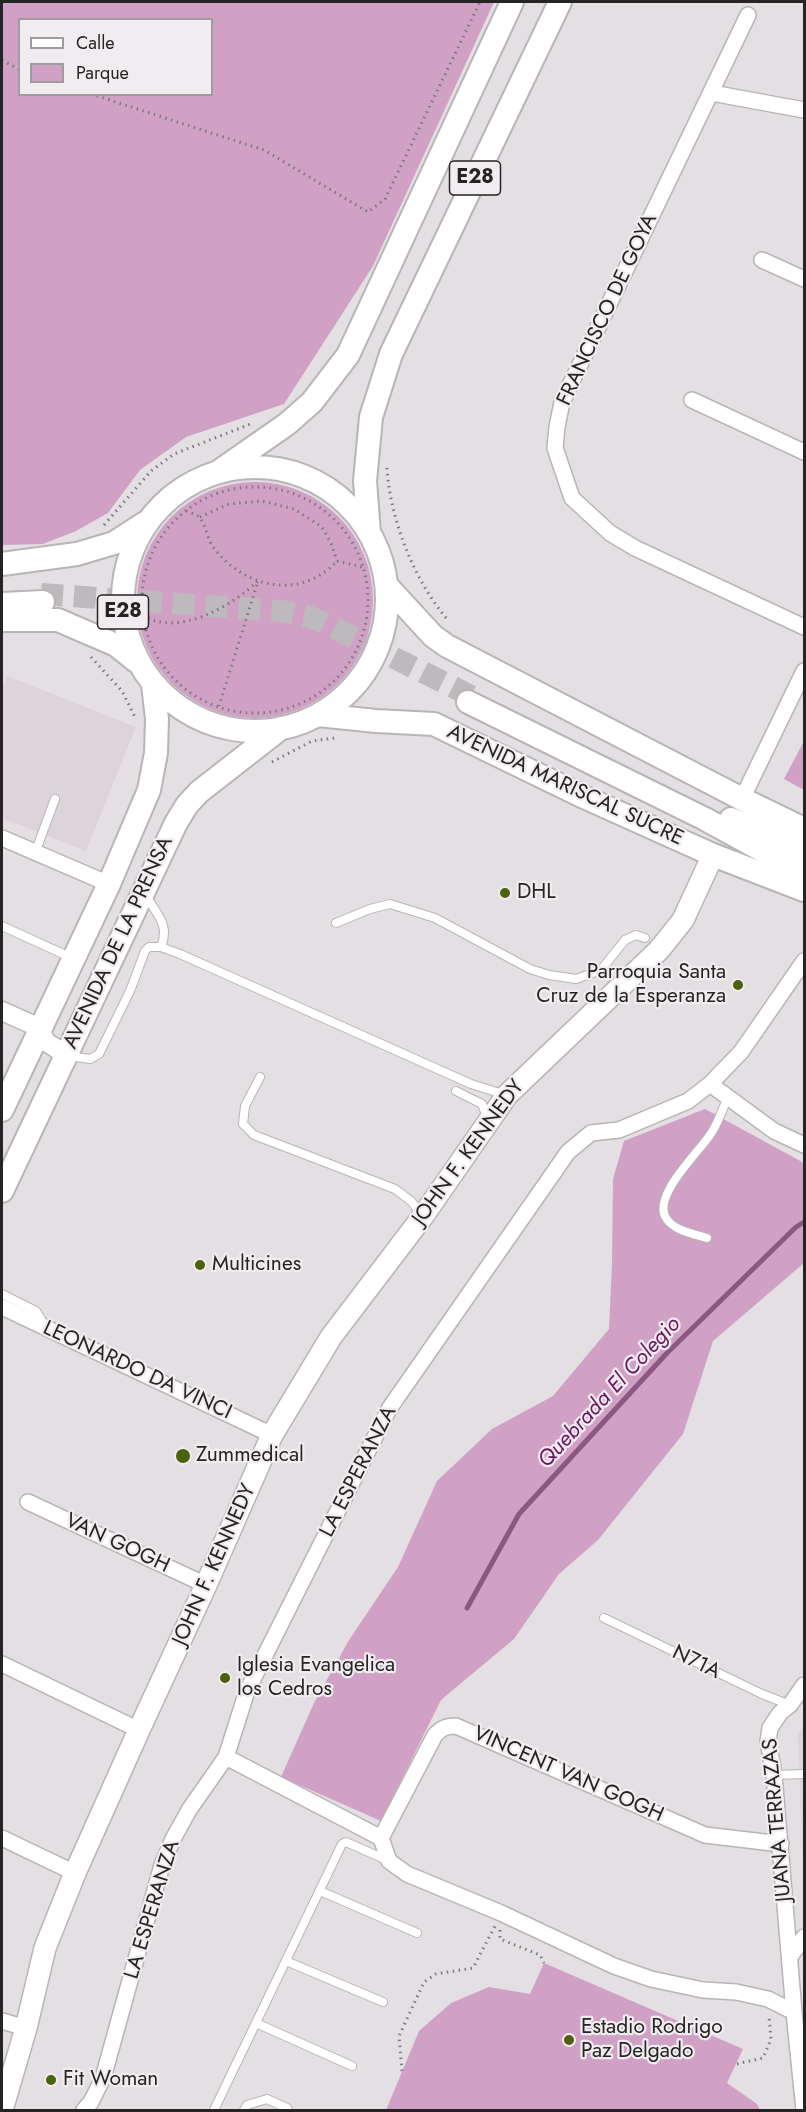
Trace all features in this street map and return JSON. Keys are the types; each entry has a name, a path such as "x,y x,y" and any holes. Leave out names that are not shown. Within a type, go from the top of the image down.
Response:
{"main road":[{"name":"E28","path":"217,473 296,417 312,402 348,355 512,2"},
{"name":"E28","path":"369,533 365,481 371,417 391,354 560,2"},
{"name":"E28","path":"246,468 275,469 303,477 329,490 352,509 369,533 381,558 387,586 386,618 378,649 363,675 343,698 318,715 281,729 253,731 225,728 174,704 153,684 139,663 129,640 123,616 122,591 126,566 147,521 167,501 190,484 217,473 246,468"},
{"path":"2,564 86,551 114,543 147,521"},
{"path":"387,586 433,636 447,646 742,800 804,829"},
{"path":"2,596 42,598 2,604"},
{"path":"2,620 58,620 116,645 139,663"},
{"name":"AVENIDA DE LA PRENSA","path":"2,1110 109,884 149,790 157,742 158,719 153,684"},
{"name":"AVENIDA MARISCAL SUCRE","path":"804,849 703,807 470,699 705,819 804,873"},
{"name":"AVENIDA MARISCAL SUCRE","path":"318,715 434,724 584,797 713,855 804,890"},
{"name":"AVENIDA DE LA PRENSA","path":"2,1191 187,804 199,792 281,729"},
{"name":"JOHN F. KENNEDY","path":"2,2110 26,2028 45,1948 75,1873 272,1435 331,1337 423,1216 507,1095 649,941 683,921 713,855"}],"street":[{"name":"FRANCISCO DE GOYA","path":"748,15 562,402 555,448 572,498 610,533 635,548 804,627"},
{"path":"712,93 804,110"},
{"path":"762,260 804,279"},
{"path":"692,400 804,452"},
{"path":"742,800 804,671"},
{"path":"2,838 109,884"},
{"name":"LA ESPERANZA","path":"84,2110 91,2102 103,2078 162,1865 173,1839 189,1810 226,1757 247,1691 389,1409 568,1152 591,1133 619,1130 688,1101 710,1084 741,1052 804,961"},
{"path":"2,1011 40,1028 46,1042 67,1055"},
{"path":"710,1084 774,1131 804,1145"},
{"name":"LEONARDO DA VINCI","path":"2,1307 272,1435"},
{"name":"VAN GOGH","path":"28,1502 206,1586"},
{"path":"2,1664 139,1730"},
{"name":"JUANA TERRAZAS","path":"804,1685 790,1705 780,1713 771,1728 768,1741 781,1844 804,2110"},
{"name":"VINCENT VAN GOGH","path":"381,1838 435,1736 446,1726 456,1726 705,1835 781,1844"},
{"path":"226,1757 381,1838 389,1861 407,1874 501,1913 614,1966 651,1979 703,1990 736,1992 758,1997 794,2012"},
{"path":"2,1838 75,1873"},
{"path":"790,1957 804,1937"},
{"path":"2,2021 26,2028"}],"lane":[{"path":"35,852 55,799"},
{"path":"144,891 165,927 161,947"},
{"path":"336,923 370,909 390,904 435,918 530,969 549,975 576,979 601,969 625,940 636,935 649,941"},
{"path":"2,926 73,958"},
{"path":"67,1055 82,1059 96,1057 130,991 145,951 149,947 161,947 471,1084 507,1095"},
{"path":"260,1077 245,1106 243,1124 254,1135 396,1189 411,1201 423,1216"},
{"path":"456,1091 482,1104 489,1122"},
{"path":"707,1238 674,1226 665,1218 662,1206 666,1193 711,1135 728,1097"},
{"path":"2,1294 36,1311 46,1328"},
{"name":"N71A","path":"604,1618 762,1694 790,1705"},
{"path":"774,1775 804,1774"},
{"path":"214,2110 344,1843 389,1861"},
{"path":"320,1891 417,1933"},
{"path":"286,1961 383,2002"},
{"path":"256,2024 352,2066"},
{"path":"244,2110 247,2105 267,2099 288,2110"}],"path":[{"path":"97,96 264,150 368,212 385,199 480,2"},
{"path":"2,60 18,69"},
{"path":"95,530 104,525 118,511 151,471 174,454 258,421"},
{"path":"387,460 392,501 414,567 440,611 458,632 447,646"},
{"path":"263,487 300,496 331,516 355,545 362,567 367,581 368,618 356,653 333,683 302,704 266,713 228,710 193,696 165,670 147,638 141,601 147,564 164,531 192,506 226,490 263,487"},
{"path":"199,518 229,504 262,501 294,509 322,527 337,561"},
{"path":"186,511 199,518 212,546 235,569 263,584 298,585 325,574 337,561"},
{"path":"337,561 362,567"},
{"path":"143,615 150,620 163,623 201,617 225,606 247,592 258,581"},
{"path":"219,706 258,581"},
{"path":"86,653 122,691 137,722"},
{"path":"268,764 312,741 343,737"},
{"path":"402,2071 399,2036 424,1983 436,1974 473,1968 501,1913"},
{"path":"518,1946 540,1955 544,1963"},
{"path":"737,2064 763,2058 771,2039"}],"shaded area":[{"path":"7,676 136,727 86,851 2,818 2,690"},
{"path":"804,1726 804,1899 798,1734"}],"green space":[{"path":"2,2 494,2 373,266 284,404 186,437 140,470 108,513 76,531 43,544 2,545"},
{"path":"255,482 300,491 330,509 346,525 359,545 368,566 373,600 364,645 346,675 330,691 310,704 289,713 255,718 210,709 180,691 164,675 151,655 142,634 137,600 146,555 164,525 180,509 200,496 221,487"},
{"path":"804,743 804,790 784,779"},
{"path":"705,1109 804,1163 804,1263 713,1341 683,1434 598,1540 559,1574 514,1639 441,1700 381,1821 281,1777 314,1703 349,1640 398,1567 437,1481 492,1429 553,1396 609,1329 613,1179 624,1141"},
{"name":"Estadio Rodrigo Paz Delgado","path":"544,1963 743,2049 727,2083 757,2104 760,2110 386,2110 419,2031 451,2003 489,1987 530,1994"}],"waterway":[{"name":"Quebrada El Colegio","path":"467,1608 519,1514 667,1353 796,1227 804,1222"}],"tunnel":[{"path":"41,594 281,611 310,617 471,696"}],"place":[{"name":"DHL","path":"505,893"},
{"name":"Parroquia Santa Cruz de la Esperanza","path":"738,985"},
{"name":"Multicines","path":"200,1265"},
{"name":"Zummedical","path":"183,1456"},
{"name":"Iglesia Evangelica los Cedros","path":"225,1678"},
{"name":"Estadio Rodrigo Paz Delgado","path":"569,2040"},
{"name":"Fit Woman","path":"51,2080"}]}
